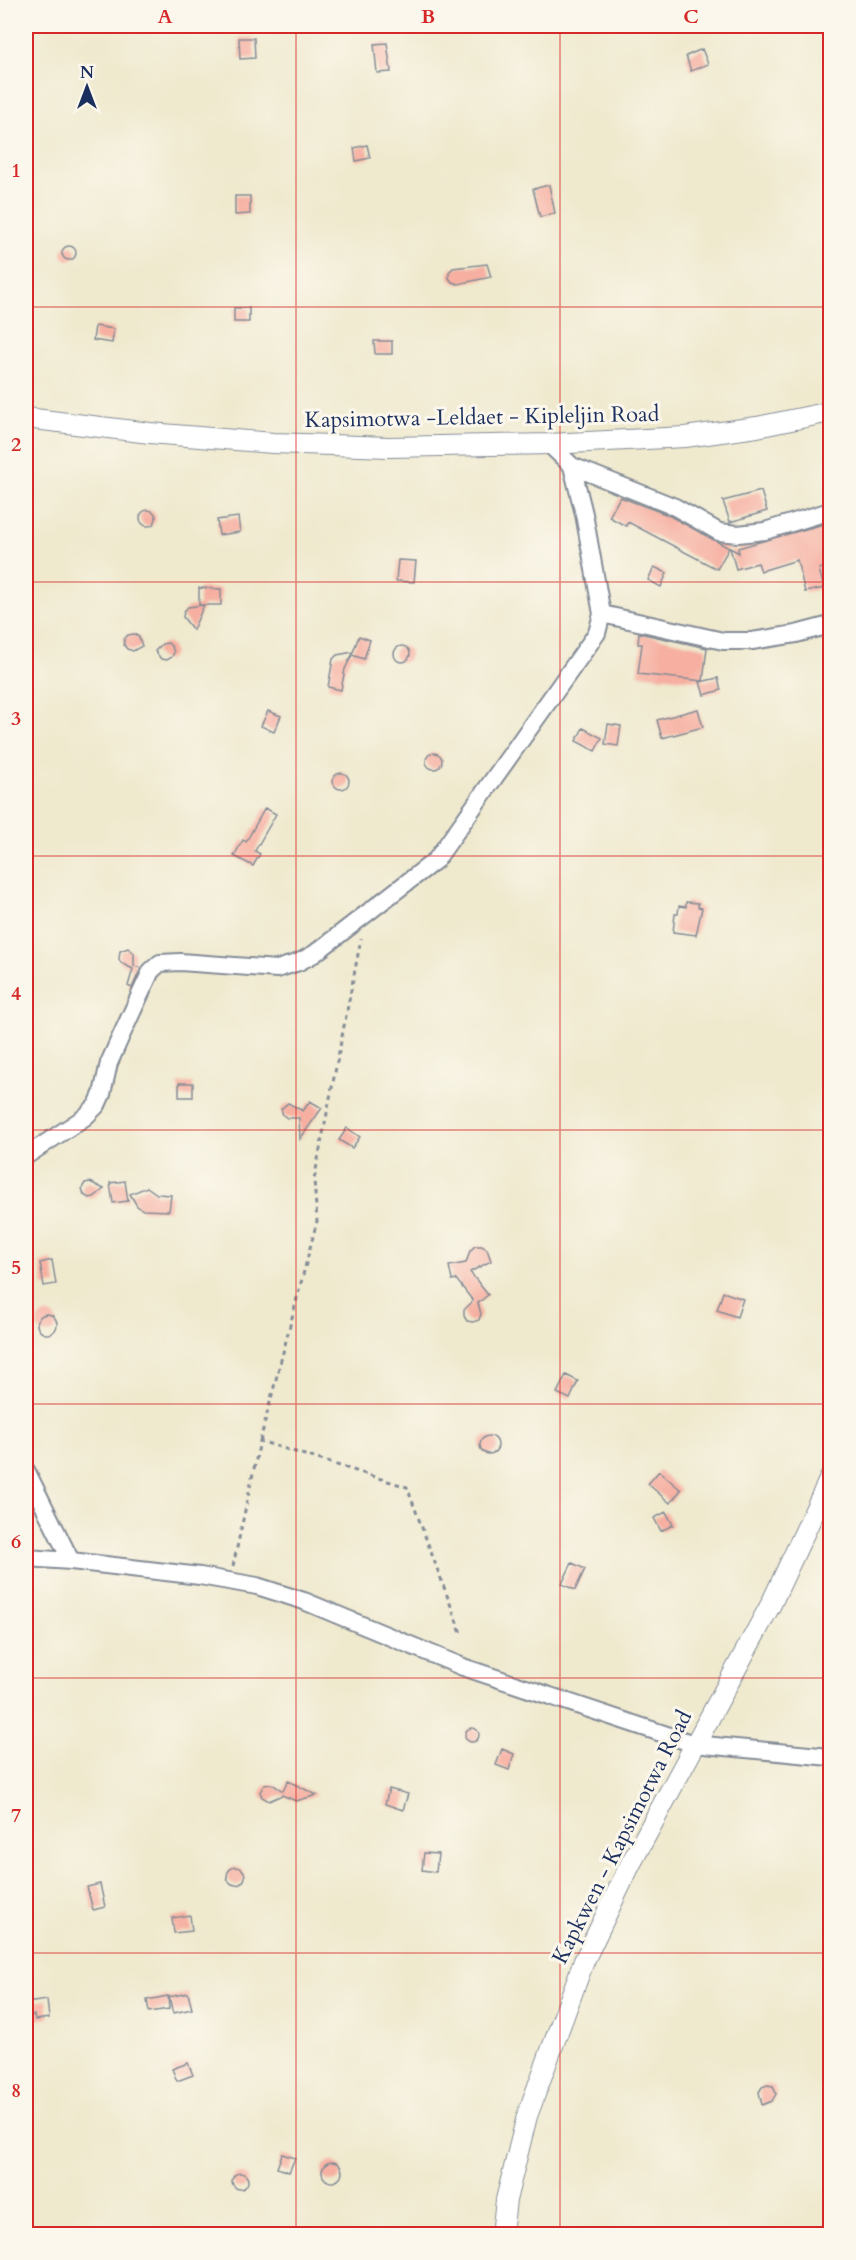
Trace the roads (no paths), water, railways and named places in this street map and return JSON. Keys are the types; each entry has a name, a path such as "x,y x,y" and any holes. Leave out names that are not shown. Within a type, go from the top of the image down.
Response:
{"street":[{"name":"Kapsimotwa -Leldaet - Kipleljin Road","path":"26,418 150,433 273,443 389,447 549,444 685,437 757,427 831,412"},
{"path":"549,444 572,466 675,507 719,532 738,534 765,531 831,511"},
{"path":"26,1156 85,1117 97,1105 109,1063 151,971 160,963 180,962 277,969 299,962 314,954 436,860 517,744 588,649 597,633 602,614 572,466"},
{"path":"602,614 723,640 753,641 831,625"},
{"path":"26,1470 71,1561"},
{"name":"Kapkwen - Kapsimotwa Road","path":"502,2235 506,2200 527,2116 584,1961 630,1865 771,1604 831,1478"},
{"path":"26,1558 201,1576 257,1587 304,1601 463,1667 694,1744 831,1757"}]}
